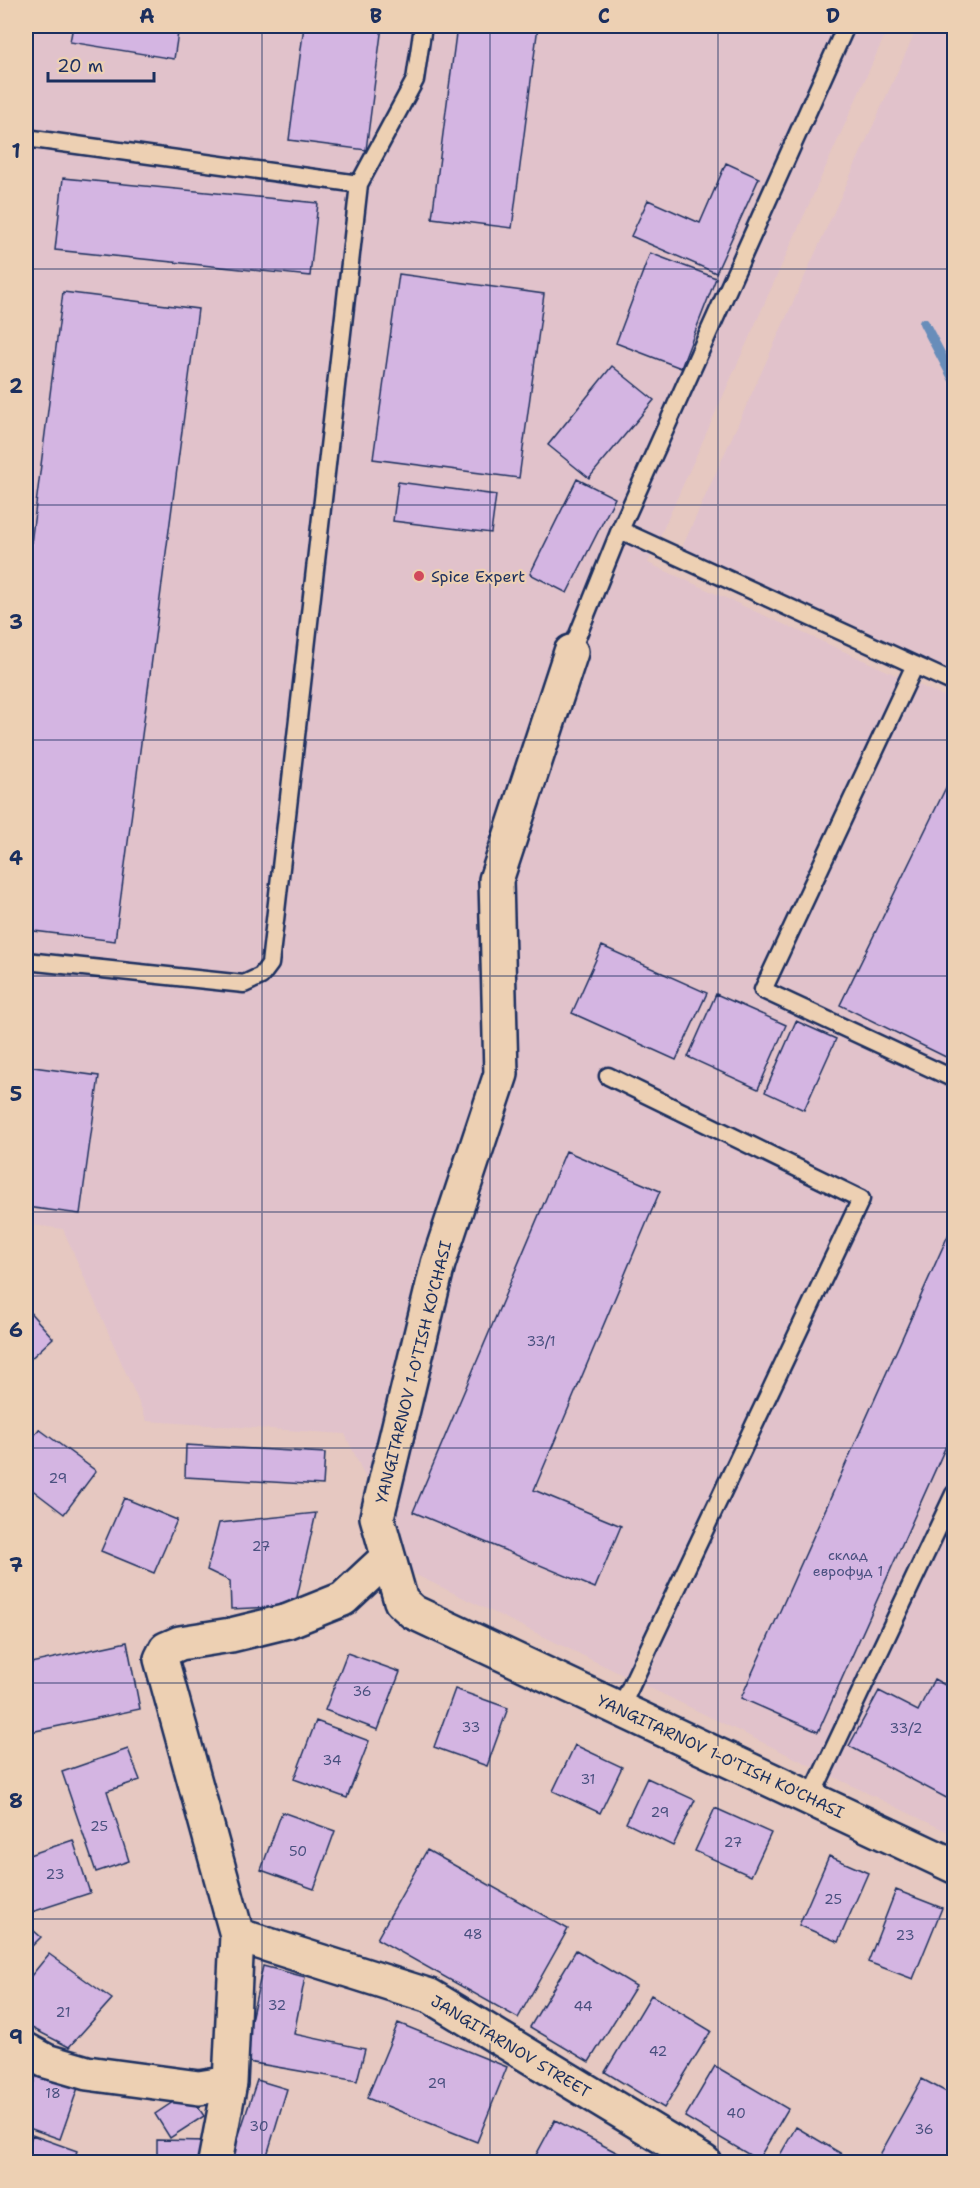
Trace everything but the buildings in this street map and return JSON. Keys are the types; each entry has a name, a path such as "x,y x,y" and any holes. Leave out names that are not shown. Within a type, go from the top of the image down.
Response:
{"street":[{"name":"YANGITARNOV 1-O'TISH KO'CHASI","path":"571,652 496,880 501,1074 438,1264 377,1517 401,1601 413,1612 954,1866"},
{"path":"215,2163 230,2083 237,1935 161,1659 166,1649 180,1643 231,1635 288,1622 343,1599 388,1557"},
{"name":"JANGITARNOV STREET","path":"237,1935 430,1996 704,2163"},
{"path":"26,2050 46,2061 87,2073 199,2088 230,2083"}],"lane":[{"path":"26,961 244,984 261,976 270,964 359,184 415,80 423,26"},
{"path":"571,652 620,530 846,26"},
{"path":"26,138 359,184"},
{"path":"620,530 954,683"},
{"path":"915,665 763,990 954,1079"},
{"path":"608,1076 861,1200 620,1708"},
{"path":"810,1799 954,1494"}],"shaded area":[{"path":"26,26 889,26 648,563 954,701 954,1835 410,1572 345,1434 147,1421 63,1229 26,1224"},
{"path":"918,26 954,26 954,675 680,552"}],"waterway":[{"path":"924,323 954,380"}],"place":[{"name":"Spice Expert","path":"419,576"}]}
